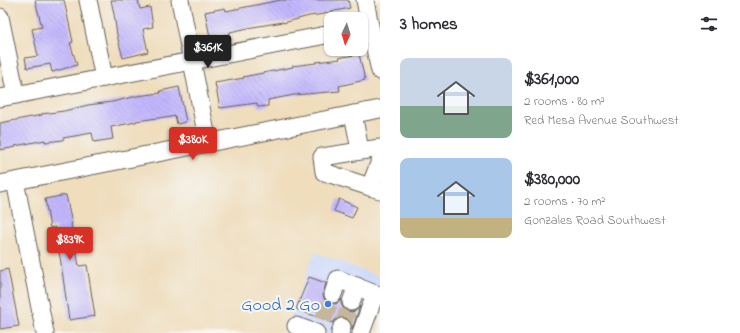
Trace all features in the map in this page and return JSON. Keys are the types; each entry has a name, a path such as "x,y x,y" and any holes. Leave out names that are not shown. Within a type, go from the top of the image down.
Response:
{"street":[{"path":"88,0 104,78"},
{"path":"180,0 208,143"},
{"path":"365,0 365,12"},
{"path":"0,17 8,97 324,35"},
{"path":"368,36 380,71"},
{"path":"45,333 8,183 380,109"},
{"path":"353,114 360,150"},
{"path":"380,148 322,157 324,172 375,189 380,161"},
{"path":"332,294 338,279 354,294 378,295 361,333"},
{"path":"296,326 319,329"}],"shaded area":[{"path":"315,252 380,277 380,311 372,333 284,333"}],"building":[{"path":"35,0 64,0 73,42 70,43 77,65 52,72 50,64 27,68 25,58 38,56 32,29 42,27"},
{"path":"111,0 138,0 140,9 150,7 153,27 143,29 148,52 123,58 117,35"},
{"path":"281,0 348,0 350,8 324,12 324,14 309,16 283,23 253,27 230,32 230,34 210,37 205,12 225,8 226,11"},
{"path":"359,56 365,80 339,86 340,91 294,95 268,100 268,106 258,107 257,103 220,108 215,83 293,67 292,66 340,59 339,58"},
{"path":"179,87 186,122 177,124 175,116 136,121 111,127 113,139 94,142 92,133 63,138 63,140 45,142 45,140 0,150 0,123 88,105 161,93 160,91"},
{"path":"66,195 79,266 87,265 95,316 69,320 55,227 50,228 45,199"},
{"path":"339,199 357,207 352,218 334,211"},
{"path":"8,269 19,326 0,329 0,271"},
{"name":"Good 2 Go","path":"309,277 326,283 323,296 329,303 335,304 342,299 341,303 343,308 352,312 357,310 360,306 352,330 350,321 346,318 340,317 333,323 296,309"}],"tunnel":[{"path":"323,320 333,294"},
{"path":"342,327 351,302"}],"place":[{"name":"Good 2 Go","path":"328,304"}]}
